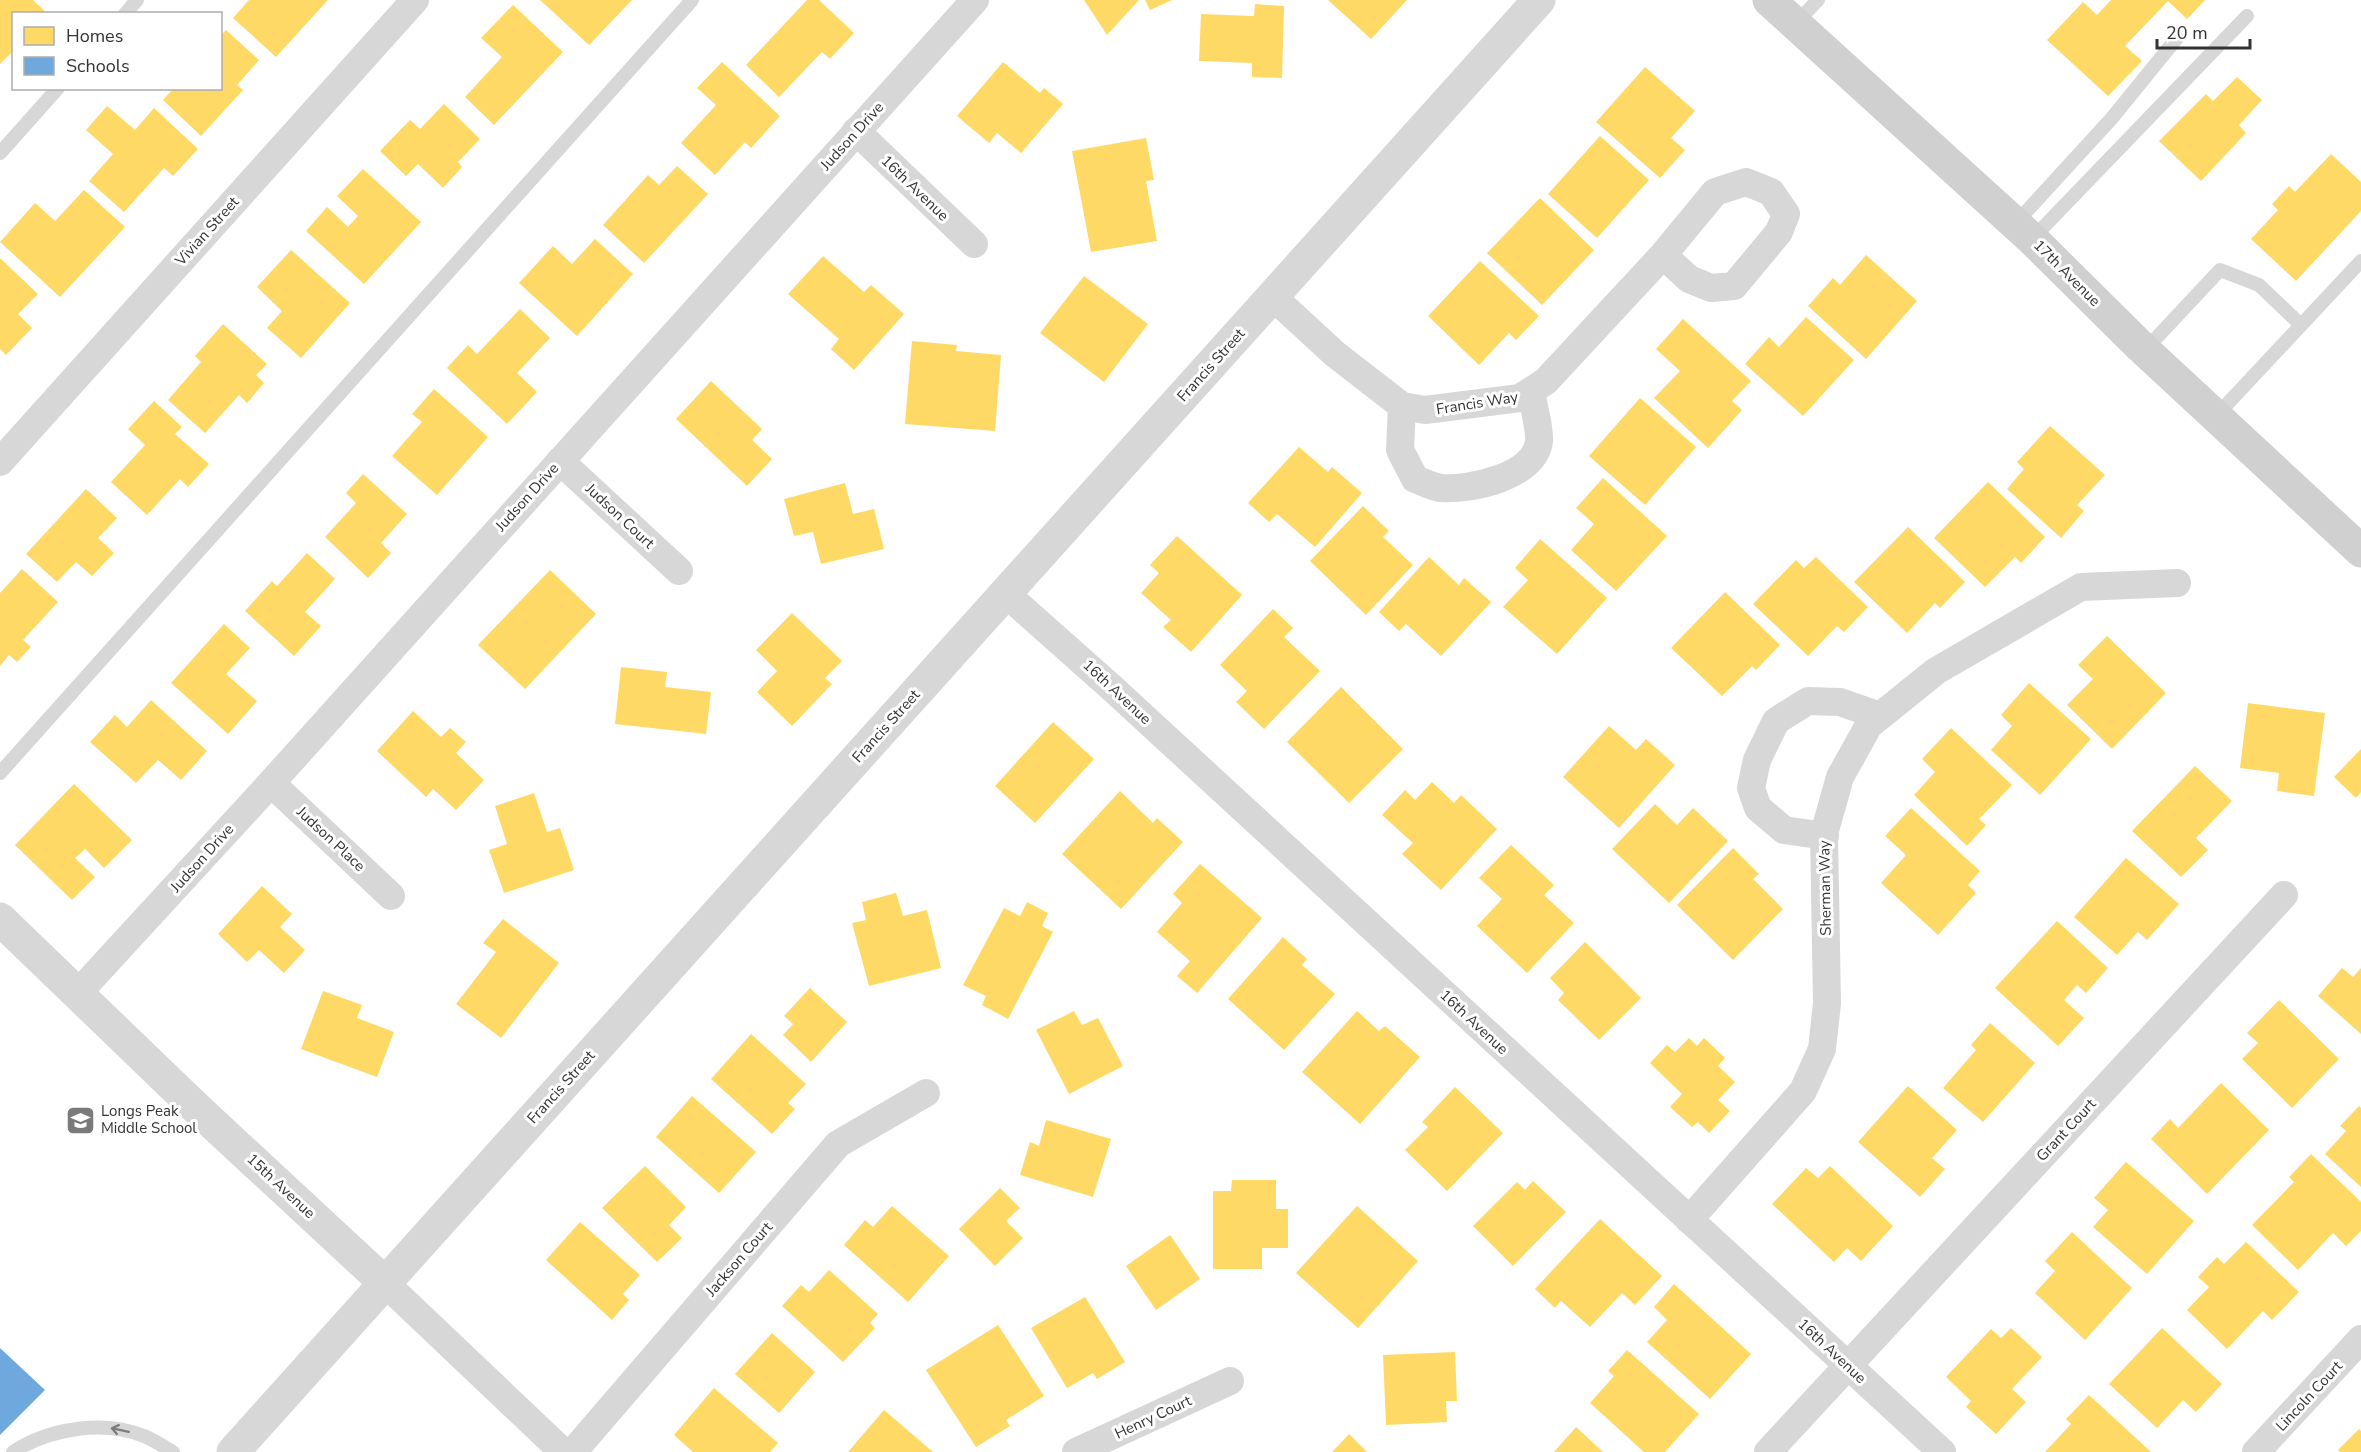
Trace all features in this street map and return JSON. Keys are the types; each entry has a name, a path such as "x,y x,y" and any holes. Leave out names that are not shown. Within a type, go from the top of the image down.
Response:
{"main road":[{"name":"17th Avenue","path":"1769,0 2023,231 2145,350 2361,551"}],"street":[{"name":"Vivian Street","path":"0,462 415,0"},
{"name":"Judson Drive","path":"78,993 271,783 975,0"},
{"name":"Francis Street","path":"233,1452 1539,0"},
{"name":"16th Avenue","path":"856,131 974,244"},
{"name":"Francis Way","path":"1402,406 1425,410 1520,398 1546,381 1663,255"},
{"path":"1272,296 1335,354 1402,406 1400,450 1415,479 1440,488 1485,484 1516,471 1529,461 1539,442 1531,391"},
{"name":"Judson Court","path":"560,461 679,571"},
{"name":"Sherman Way","path":"1689,1220 1803,1091 1822,1049 1827,1003 1825,836 1840,777 1869,725 1936,670 2081,587 2177,583"},
{"name":"16th Avenue","path":"1005,593 1112,688 1942,1452"},
{"path":"1825,836 1784,830 1758,808 1750,788 1757,760 1776,721 1808,701 1840,702 1880,716"},
{"name":"Judson Place","path":"271,783 391,896"},
{"name":"Grant Court","path":"1768,1452 2284,895"},
{"name":"15th Avenue","path":"0,919 201,1113 563,1452"},
{"name":"Jackson Court","path":"573,1452 838,1144 926,1093"},
{"name":"Lincoln Court","path":"2256,1452 2361,1339"},
{"name":"Henry Court","path":"1076,1452 1230,1381"}],"lane":[{"path":"127,12 137,0"},
{"path":"0,773 692,0"},
{"path":"1795,24 1818,0"},
{"path":"2023,231 2247,16"},
{"path":"2023,231 2177,38"},
{"path":"0,153 56,90"},
{"path":"2216,416 2361,261"},
{"path":"2145,350 2220,270 2259,285 2301,325"},
{"path":"13,1452 47,1436 77,1429 110,1428 144,1436 173,1452"}],"building: Homes":[{"path":"0,0 33,0 46,12 12,12 12,52 0,64"},
{"path":"249,0 328,0 276,57 233,18"},
{"path":"540,0 632,0 589,45"},
{"path":"807,0 819,0 854,33 830,59 822,52 779,97 746,65"},
{"path":"1084,0 1139,0 1107,35"},
{"path":"1145,0 1172,0 1150,10"},
{"path":"1328,0 1407,0 1371,39"},
{"path":"2111,0 2205,0 2187,19 2168,1 2125,46 2142,61 2108,96 2047,40 2083,2 2097,15"},
{"path":"1255,4 1284,6 1282,78 1252,77 1252,63 1199,61 1201,14 1254,16"},
{"path":"513,5 563,52 494,125 465,97 502,57 481,38"},
{"path":"226,30 259,60 237,85 243,90 201,136 163,100 172,90 222,90 222,34"},
{"path":"722,62 780,116 751,148 745,142 715,175 681,143 716,105 697,88"},
{"path":"1003,62 1040,93 1044,88 1063,104 1021,153 997,133 989,143 957,116"},
{"path":"1645,67 1695,111 1671,138 1685,150 1660,178 1596,122"},
{"path":"2237,77 2262,100 2239,125 2246,133 2201,181 2159,141 2206,94 2213,101"},
{"path":"444,104 480,139 458,162 462,167 443,188 418,164 406,176 380,151 410,120 420,129"},
{"path":"107,106 135,130 154,108 198,149 173,176 164,168 124,212 89,181 113,154 86,130"},
{"path":"1600,136 1649,180 1597,238 1548,194"},
{"path":"1146,138 1154,180 1146,181 1157,241 1091,252 1072,151"},
{"path":"2331,154 2361,182 2361,211 2296,281 2251,239 2278,210 2272,204 2289,186 2295,192"},
{"path":"677,166 708,194 644,263 603,225 648,175 659,185"},
{"path":"363,169 421,222 364,284 306,231 327,207 348,227 358,216 337,196"},
{"path":"84,190 125,227 60,297 0,242 35,203 55,221"},
{"path":"1540,198 1594,250 1542,305 1487,253"},
{"path":"595,239 633,274 577,336 519,283 553,246 572,264"},
{"path":"291,250 350,303 301,358 267,328 282,311 257,287"},
{"path":"1866,255 1917,301 1866,359 1808,306 1833,278 1840,285"},
{"path":"823,256 864,292 871,285 904,314 854,370 831,349 839,339 788,294"},
{"path":"0,258 38,294 18,314 32,328 6,355 0,349"},
{"path":"1480,261 1539,316 1516,340 1509,333 1479,365 1428,316"},
{"path":"1084,276 1148,324 1104,382 1040,333"},
{"path":"520,309 550,338 517,373 537,392 507,424 447,368 468,345 477,354"},
{"path":"1806,317 1854,360 1803,416 1745,364 1769,337 1779,347"},
{"path":"1683,319 1751,381 1732,401 1742,410 1708,448 1654,398 1680,371 1656,349"},
{"path":"223,324 267,364 256,375 264,383 247,403 239,395 205,433 168,400 201,362 195,356"},
{"path":"912,341 957,345 956,351 1001,355 995,431 905,424"},
{"path":"711,381 762,429 752,440 772,459 747,486 676,419"},
{"path":"434,389 488,437 437,495 392,456 422,422 412,414"},
{"path":"1640,398 1696,447 1645,505 1589,456"},
{"path":"154,401 182,427 175,434 209,464 188,487 180,479 147,515 111,482 145,445 128,429"},
{"path":"2050,426 2105,475 2077,505 2084,511 2061,538 2007,489 2024,469 2017,462"},
{"path":"1299,447 1328,472 1332,467 1362,493 1315,547 1277,514 1269,522 1248,503"},
{"path":"363,474 407,514 381,543 391,553 368,578 325,537 356,503 346,493"},
{"path":"1603,478 1667,536 1616,591 1571,550 1594,524 1576,508"},
{"path":"1988,482 2045,537 2021,563 2015,557 1985,587 1934,538"},
{"path":"845,483 853,514 874,509 884,549 821,564 813,532 794,536 784,499"},
{"path":"86,489 117,518 98,538 114,553 92,576 76,562 57,582 26,554"},
{"path":"1363,506 1389,531 1383,537 1413,565 1366,615 1310,561"},
{"path":"1908,527 1965,582 1940,608 1935,603 1907,633 1854,582"},
{"path":"1177,536 1242,595 1191,652 1163,627 1171,620 1141,593 1159,573 1150,565"},
{"path":"1540,539 1607,598 1557,654 1503,607 1528,580 1515,568"},
{"path":"307,553 335,579 305,612 321,626 294,656 245,611 272,581 277,586"},
{"path":"1429,557 1459,585 1464,578 1491,602 1441,656 1406,624 1399,631 1379,612"},
{"path":"1816,557 1868,607 1844,632 1837,626 1808,656 1753,604 1796,560 1804,568"},
{"path":"22,569 58,602 23,640 31,647 17,662 9,655 0,666 0,593"},
{"path":"550,570 596,614 525,689 478,645"},
{"path":"1725,592 1780,645 1756,670 1752,666 1722,696 1671,648"},
{"path":"1273,609 1293,628 1284,637 1320,671 1264,729 1236,702 1247,691 1220,665"},
{"path":"792,613 842,661 825,678 832,684 792,726 757,692 777,671 756,650"},
{"path":"224,624 250,648 226,674 257,701 228,734 171,683"},
{"path":"2107,636 2166,693 2112,749 2067,705 2093,679 2078,665"},
{"path":"621,667 667,672 665,687 711,692 706,734 615,724"},
{"path":"2029,683 2091,739 2040,795 1991,750 2012,726 2001,715"},
{"path":"1341,687 1403,749 1349,803 1287,742"},
{"path":"151,700 207,751 181,780 158,760 136,783 90,742 115,715 127,727"},
{"path":"2248,703 2325,713 2314,796 2277,791 2279,773 2240,768"},
{"path":"413,711 441,737 450,728 466,742 456,753 484,780 456,810 433,789 426,797 377,751"},
{"path":"1053,722 1094,759 1035,823 995,786"},
{"path":"1609,726 1636,750 1646,739 1675,765 1619,828 1563,777"},
{"path":"1951,728 2012,785 1979,819 1986,825 1967,846 1914,795 1935,772 1922,759"},
{"path":"2361,749 2361,792 2356,798 2334,777"},
{"path":"2195,766 2232,801 2196,838 2208,850 2181,877 2132,831"},
{"path":"1432,782 1454,803 1461,795 1497,829 1441,890 1402,854 1413,843 1382,815 1405,790 1415,800"},
{"path":"74,784 132,840 104,868 85,849 75,858 95,877 72,900 15,845"},
{"path":"1120,791 1153,823 1157,818 1183,842 1121,909 1062,854"},
{"path":"534,793 547,832 560,828 574,870 504,893 489,850 507,844 495,806"},
{"path":"1655,804 1677,825 1693,808 1728,841 1669,903 1612,849"},
{"path":"1911,808 1980,871 1968,885 1976,893 1938,935 1881,883 1906,855 1885,836"},
{"path":"1511,845 1554,885 1544,895 1574,923 1527,973 1477,926 1502,899 1479,878"},
{"path":"1733,848 1759,874 1753,879 1783,909 1733,960 1677,905"},
{"path":"2126,858 2179,904 2147,940 2138,932 2117,955 2074,917"},
{"path":"1200,864 1262,918 1197,993 1177,976 1190,961 1157,932 1182,903 1173,894"},
{"path":"262,886 292,914 280,927 305,950 284,973 259,950 247,962 218,934"},
{"path":"896,893 903,916 927,910 941,968 869,986 852,923 866,920 862,902"},
{"path":"1027,902 1048,913 1042,926 1053,932 1008,1019 982,1005 986,996 963,985 1004,908 1020,916"},
{"path":"503,919 559,963 501,1038 456,1004 496,952 483,943"},
{"path":"2057,921 2108,968 2086,993 2077,985 2064,1000 2084,1018 2058,1046 1995,988"},
{"path":"1283,937 1307,959 1302,965 1335,994 1284,1050 1228,999"},
{"path":"1585,942 1641,998 1599,1040 1558,1000 1564,993 1550,978"},
{"path":"2342,968 2353,977 2361,968 2361,1034 2318,996"},
{"path":"810,988 847,1022 811,1062 783,1035 793,1024 784,1016"},
{"path":"323,991 362,1005 357,1018 394,1032 377,1077 301,1049"},
{"path":"2279,1000 2339,1059 2292,1108 2242,1059 2258,1043 2247,1033"},
{"path":"1074,1011 1082,1025 1098,1018 1123,1066 1069,1094 1036,1030"},
{"path":"1357,1011 1379,1031 1385,1026 1420,1057 1360,1124 1302,1072"},
{"path":"1990,1023 2035,1063 1983,1122 1943,1088 1976,1050 1971,1045"},
{"path":"751,1034 806,1084 788,1103 795,1109 772,1134 711,1079"},
{"path":"1689,1038 1697,1046 1704,1038 1725,1058 1718,1066 1735,1082 1718,1100 1730,1111 1709,1133 1698,1122 1692,1127 1670,1107 1682,1094 1650,1063 1667,1045 1675,1052"},
{"path":"2221,1083 2269,1130 2207,1194 2151,1139 2170,1119 2178,1128"},
{"path":"1908,1086 1957,1130 1932,1158 1945,1169 1920,1197 1858,1142"},
{"path":"1455,1087 1503,1133 1447,1191 1405,1150 1428,1127 1422,1122"},
{"path":"692,1096 756,1152 719,1193 656,1137"},
{"path":"2359,1106 2361,1108 2361,1187 2325,1154 2346,1131 2340,1126"},
{"path":"1046,1120 1111,1139 1093,1197 1020,1175 1030,1142 1039,1146"},
{"path":"2311,1154 2361,1202 2361,1231 2346,1246 2333,1233 2298,1270 2252,1225 2294,1182 2289,1177"},
{"path":"2126,1162 2194,1221 2147,1274 2093,1227 2108,1210 2094,1198"},
{"path":"645,1166 686,1207 669,1225 682,1238 657,1262 602,1208"},
{"path":"1830,1166 1893,1226 1861,1261 1847,1248 1834,1262 1772,1204 1806,1168 1818,1178"},
{"path":"1232,1180 1276,1180 1276,1209 1288,1209 1288,1248 1262,1248 1262,1269 1213,1269 1213,1191 1231,1191"},
{"path":"1533,1181 1566,1212 1513,1266 1473,1226 1517,1182 1525,1190"},
{"path":"1000,1188 1020,1208 1006,1221 1023,1238 995,1266 959,1229"},
{"path":"892,1206 949,1256 908,1302 844,1245 865,1220 873,1227"},
{"path":"1357,1206 1418,1261 1358,1328 1296,1273"},
{"path":"1600,1219 1662,1276 1635,1305 1622,1293 1590,1327 1561,1301 1555,1308 1535,1289"},
{"path":"580,1222 640,1275 623,1294 629,1300 612,1320 546,1260"},
{"path":"2072,1232 2132,1288 2085,1340 2035,1293 2055,1271 2045,1261"},
{"path":"1170,1235 1200,1279 1156,1310 1126,1266"},
{"path":"2246,1242 2299,1292 2272,1320 2263,1311 2227,1349 2187,1310 2209,1287 2198,1277 2217,1257 2224,1264"},
{"path":"829,1270 878,1314 870,1323 875,1328 843,1362 782,1306 801,1285 809,1292"},
{"path":"1674,1284 1751,1354 1710,1399 1647,1342 1667,1320 1654,1307"},
{"path":"1085,1297 1125,1362 1097,1379 1093,1373 1067,1388 1031,1328"},
{"path":"998,1325 1044,1396 1006,1420 1010,1426 976,1447 926,1370"},
{"path":"2011,1328 2042,1357 2012,1389 2026,1402 1996,1434 1966,1407 1971,1401 1946,1377 1991,1329 2001,1338"},
{"path":"2162,1328 2222,1384 2196,1412 2183,1400 2157,1428 2109,1384"},
{"path":"772,1333 815,1372 779,1413 735,1374"},
{"path":"1627,1350 1699,1414 1665,1452 1644,1452 1590,1403 1614,1376 1608,1371"},
{"path":"1455,1352 1457,1401 1446,1401 1447,1422 1386,1425 1383,1355"},
{"path":"714,1388 778,1443 770,1452 693,1452 674,1435"},
{"path":"2089,1395 2151,1452 2045,1452 2071,1424 2066,1419"},
{"path":"884,1410 933,1452 848,1452"},
{"path":"1576,1427 1603,1452 1554,1452"},
{"path":"2359,1429 2361,1431 2361,1452 2340,1452 2338,1450"},
{"path":"1349,1434 1367,1452 1332,1452"}],"building: Schools":[{"path":"0,1348 45,1390 0,1435"}],"place":[{"name":"Longs Peak Middle School","path":"80,1120"}]}
